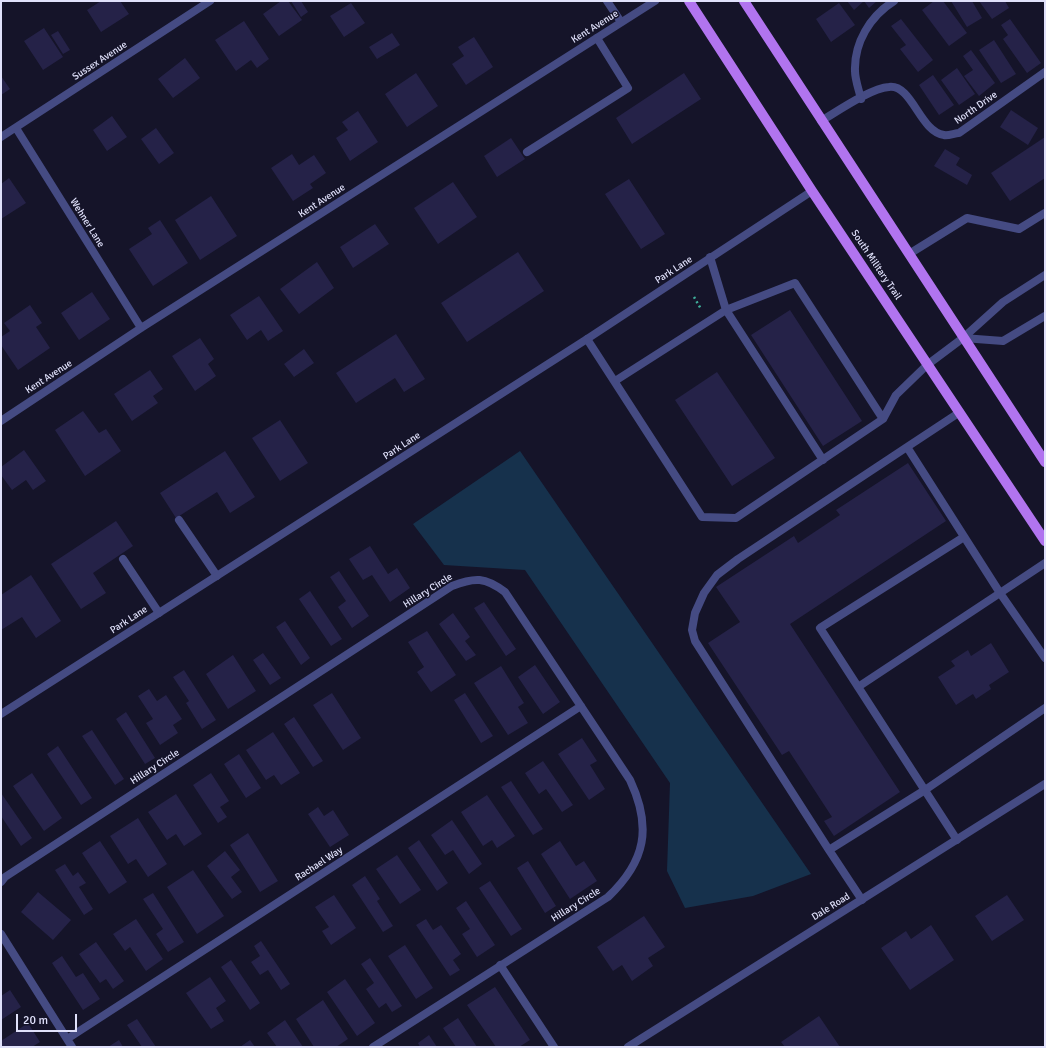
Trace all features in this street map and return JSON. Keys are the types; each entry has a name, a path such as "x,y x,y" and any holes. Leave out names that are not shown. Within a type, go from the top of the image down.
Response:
{"main road":[{"name":"South Military Trail","path":"689,1 812,191 1045,541"},
{"path":"744,1 1045,462"}],"street":[{"name":"Sussex Avenue","path":"1,137 210,1"},
{"path":"607,1 621,22"},
{"name":"Kent Avenue","path":"1,421 141,328 655,1"},
{"path":"860,99 855,72 859,43 866,29 874,18 884,7 894,1"},
{"path":"527,152 628,88 597,38"},
{"name":"North Drive","path":"821,121 877,89 891,86 904,92 931,130 945,135 959,132 1045,72"},
{"name":"Wehner Lane","path":"16,128 141,328"},
{"name":"Park Lane","path":"1,714 587,339 812,191"},
{"path":"909,254 967,218 1019,230 1045,213"},
{"path":"710,258 726,310 823,460"},
{"path":"587,339 702,517 736,518 884,419 896,394 927,365 963,338 1003,302 1045,275"},
{"path":"614,381 726,310 795,283 884,419"},
{"path":"963,338 1004,341 1045,316"},
{"path":"862,900 695,641 692,630 695,613 704,593 717,575 738,559 960,412"},
{"path":"907,447 1000,593 1045,658"},
{"path":"179,520 217,576"},
{"path":"957,840 820,628 964,536"},
{"path":"123,559 160,613"},
{"path":"858,687 1045,563"},
{"name":"Hillary Circle","path":"1,882 5,877 452,586 466,580 480,580 494,584 505,592 630,780 636,793 642,820 641,849 628,876 608,897 373,1047"},
{"name":"Rachael Way","path":"67,1038 581,706"},
{"path":"829,850 925,790 1045,708"},
{"name":"Dale Road","path":"628,1047 1045,784"},
{"path":"1,934 72,1047"},
{"path":"500,965 554,1047"}],"path":[{"path":"694,297 702,310"}],"water":[{"path":"520,451 811,874 753,896 685,908 667,871 670,783 525,570 444,565 413,524"}],"building":[{"path":"101,1 120,1 129,14 101,32 87,10"},
{"path":"281,1 288,1 302,20 279,36 263,14"},
{"path":"291,1 301,1 308,12 301,17"},
{"path":"847,1 864,1 854,10"},
{"path":"864,1 877,1 869,8"},
{"path":"934,1 943,1 967,33 949,46 922,10"},
{"path":"951,1 972,1 982,18 967,27"},
{"path":"979,1 1005,1 1009,8 992,19"},
{"path":"351,3 365,23 344,37 330,16"},
{"path":"839,3 855,25 831,42 816,19"},
{"path":"901,19 933,60 918,72 900,49 906,45 891,26"},
{"path":"1010,19 1041,63 1027,73 1003,39 1008,35 1001,25"},
{"path":"244,21 269,59 257,68 251,60 236,71 215,40"},
{"path":"44,28 63,57 43,70 24,41"},
{"path":"58,31 70,50 63,54 51,35"},
{"path":"392,33 400,45 377,59 369,47"},
{"path":"474,37 493,67 466,85 452,64 464,56 458,47"},
{"path":"994,40 1016,74 1001,83 979,50"},
{"path":"971,50 995,83 979,96 964,76 973,70 963,56"},
{"path":"185,58 200,78 173,98 158,79"},
{"path":"957,68 975,94 959,105 941,80"},
{"path":"416,73 438,106 407,127 385,94"},
{"path":"684,73 701,99 632,144 616,118"},
{"path":"933,75 954,105 939,115 919,85"},
{"path":"1,76 10,89 1,95"},
{"path":"1011,110 1038,128 1028,145 1000,127"},
{"path":"358,111 378,142 350,161 336,138 348,130 342,122"},
{"path":"112,116 127,137 107,151 93,130"},
{"path":"156,128 174,153 159,164 141,139"},
{"path":"1045,137 1045,178 1010,201 991,173"},
{"path":"511,138 525,159 497,177 484,156"},
{"path":"945,149 960,158 956,165 972,175 967,185 934,166"},
{"path":"292,154 299,165 314,155 326,173 310,184 313,188 293,201 271,168"},
{"path":"9,178 26,203 1,219 1,184"},
{"path":"629,179 665,234 641,249 605,194"},
{"path":"453,182 477,217 438,244 414,208"},
{"path":"211,196 237,236 200,260 175,220"},
{"path":"160,220 188,263 153,286 129,249 152,234 148,228"},
{"path":"375,224 389,244 353,268 340,247"},
{"path":"518,252 544,291 467,342 441,303"},
{"path":"317,262 334,288 299,314 280,289"},
{"path":"92,292 110,319 79,340 61,313"},
{"path":"259,296 283,331 268,341 261,330 247,340 230,315"},
{"path":"30,305 42,323 36,327 50,348 18,370 1,345 1,337 10,331 4,323"},
{"path":"790,310 862,421 823,446 751,335"},
{"path":"396,334 425,379 404,392 395,378 356,403 336,373"},
{"path":"200,338 214,359 208,364 216,376 195,391 172,356"},
{"path":"304,349 314,363 294,377 284,364"},
{"path":"150,370 163,389 153,396 158,403 132,421 114,394"},
{"path":"717,372 775,458 732,486 675,400"},
{"path":"83,411 99,433 106,429 121,451 85,476 55,430"},
{"path":"280,420 308,463 280,481 252,438"},
{"path":"24,450 46,481 33,490 26,480 12,490 1,475 1,467"},
{"path":"225,451 255,497 230,513 217,492 176,518 160,493"},
{"path":"908,463 946,521 790,624 900,792 834,836 824,821 832,817 789,751 782,755 708,643 740,622 716,587 794,536 798,543 840,515 836,510"},
{"path":"116,521 133,546 93,573 106,593 81,609 51,564"},
{"path":"370,546 388,574 397,568 410,588 390,602 372,575 363,580 349,559"},
{"path":"339,571 369,616 352,628 338,607 346,601 330,577"},
{"path":"31,575 61,621 36,638 22,617 1,630 1,595"},
{"path":"310,591 342,639 331,646 299,599"},
{"path":"484,602 516,649 506,656 474,608"},
{"path":"453,613 470,637 465,641 476,655 466,661 439,624"},
{"path":"285,621 310,658 301,665 276,627"},
{"path":"427,631 456,675 431,692 417,672 424,667 408,642"},
{"path":"991,643 1009,672 989,685 991,689 976,699 973,694 956,705 938,677 955,666 951,661 968,650 971,656"},
{"path":"263,653 281,678 270,685 253,660"},
{"path":"233,655 256,691 228,709 206,674"},
{"path":"535,665 560,702 543,714 518,677"},
{"path":"501,666 524,703 518,707 528,723 508,735 474,683"},
{"path":"184,670 216,720 202,729 186,703 189,701 173,677"},
{"path":"149,689 157,701 166,695 182,719 173,725 178,733 160,745 146,723 153,719 138,696"},
{"path":"332,693 361,738 343,750 313,705"},
{"path":"465,693 493,736 481,743 454,700"},
{"path":"126,712 155,758 145,764 116,719"},
{"path":"294,717 323,761 313,767 284,724"},
{"path":"92,730 124,779 115,785 82,736"},
{"path":"273,732 300,773 281,785 274,775 266,780 246,750"},
{"path":"582,738 597,761 590,765 605,789 589,800 558,754"},
{"path":"58,746 92,798 81,805 47,754"},
{"path":"239,754 261,788 246,798 224,764"},
{"path":"543,761 573,805 562,812 546,789 539,794 525,773"},
{"path":"32,773 62,818 44,831 13,786"},
{"path":"211,773 229,801 220,807 227,817 218,823 193,785"},
{"path":"511,781 543,829 533,835 501,787"},
{"path":"1,793 32,838 21,846 1,816"},
{"path":"176,794 202,834 184,846 176,834 167,840 148,812"},
{"path":"487,795 515,836 497,848 492,840 483,846 461,812"},
{"path":"318,807 324,816 333,810 349,835 330,847 308,814"},
{"path":"138,818 167,864 148,877 136,859 128,864 110,836"},
{"path":"452,820 482,864 469,874 453,850 445,855 431,835"},
{"path":"248,833 278,881 260,892 230,845"},
{"path":"419,840 448,883 437,891 408,848"},
{"path":"100,841 127,882 109,894 82,853"},
{"path":"560,841 576,866 584,861 597,881 570,899 541,854"},
{"path":"225,851 240,870 231,877 242,892 232,899 207,866"},
{"path":"397,855 421,890 400,904 376,869"},
{"path":"528,861 556,906 545,913 517,868"},
{"path":"65,864 73,876 78,872 86,883 79,887 93,909 84,915 55,870"},
{"path":"193,870 224,916 197,934 167,887"},
{"path":"365,876 380,899 377,901 393,926 383,932 352,885"},
{"path":"490,881 522,929 511,936 479,888"},
{"path":"38,892 71,920 53,940 21,912"},
{"path":"153,893 184,942 168,952 156,934 163,929 143,899"},
{"path":"334,895 356,928 331,945 322,931 329,927 315,907"},
{"path":"1007,895 1024,920 992,941 975,916"},
{"path":"466,901 495,945 477,957 462,934 470,929 456,908"},
{"path":"644,916 665,947 648,958 653,966 632,981 622,965 613,971 597,947"},
{"path":"136,919 163,959 146,971 130,947 125,951 113,934"},
{"path":"426,919 433,930 441,925 461,954 453,960 460,970 450,976 416,925"},
{"path":"931,925 954,960 910,990 881,948 906,931 911,939"},
{"path":"261,941 290,984 281,990 268,970 260,975 251,962 260,956 254,946"},
{"path":"96,942 124,981 113,989 106,979 100,983 79,954"},
{"path":"405,945 433,988 416,999 388,956"},
{"path":"62,956 76,977 83,973 100,999 83,1010 52,963"},
{"path":"370,958 402,1006 392,1012 386,1003 379,1008 366,989 374,983 361,964"},
{"path":"231,960 260,1003 250,1010 221,967"},
{"path":"210,977 226,1001 216,1008 224,1021 211,1029 186,993"},
{"path":"345,979 375,1023 357,1036 327,992"},
{"path":"495,987 530,1040 519,1047 496,1047 467,1005"},
{"path":"10,990 21,1007 1,1020 1,996"},
{"path":"323,1000 348,1039 336,1047 314,1047 296,1019"},
{"path":"819,1016 840,1047 785,1047 781,1042"},
{"path":"458,1018 477,1047 456,1047 443,1028"},
{"path":"137,1019 156,1047 142,1047 127,1025"},
{"path":"285,1020 303,1047 277,1047 267,1033"},
{"path":"28,1023 40,1042 32,1047 1,1047 1,1041"},
{"path":"429,1035 437,1047 420,1047 418,1043"},
{"path":"119,1040 123,1047 108,1047"},
{"path":"250,1040 255,1047 240,1047"}]}
